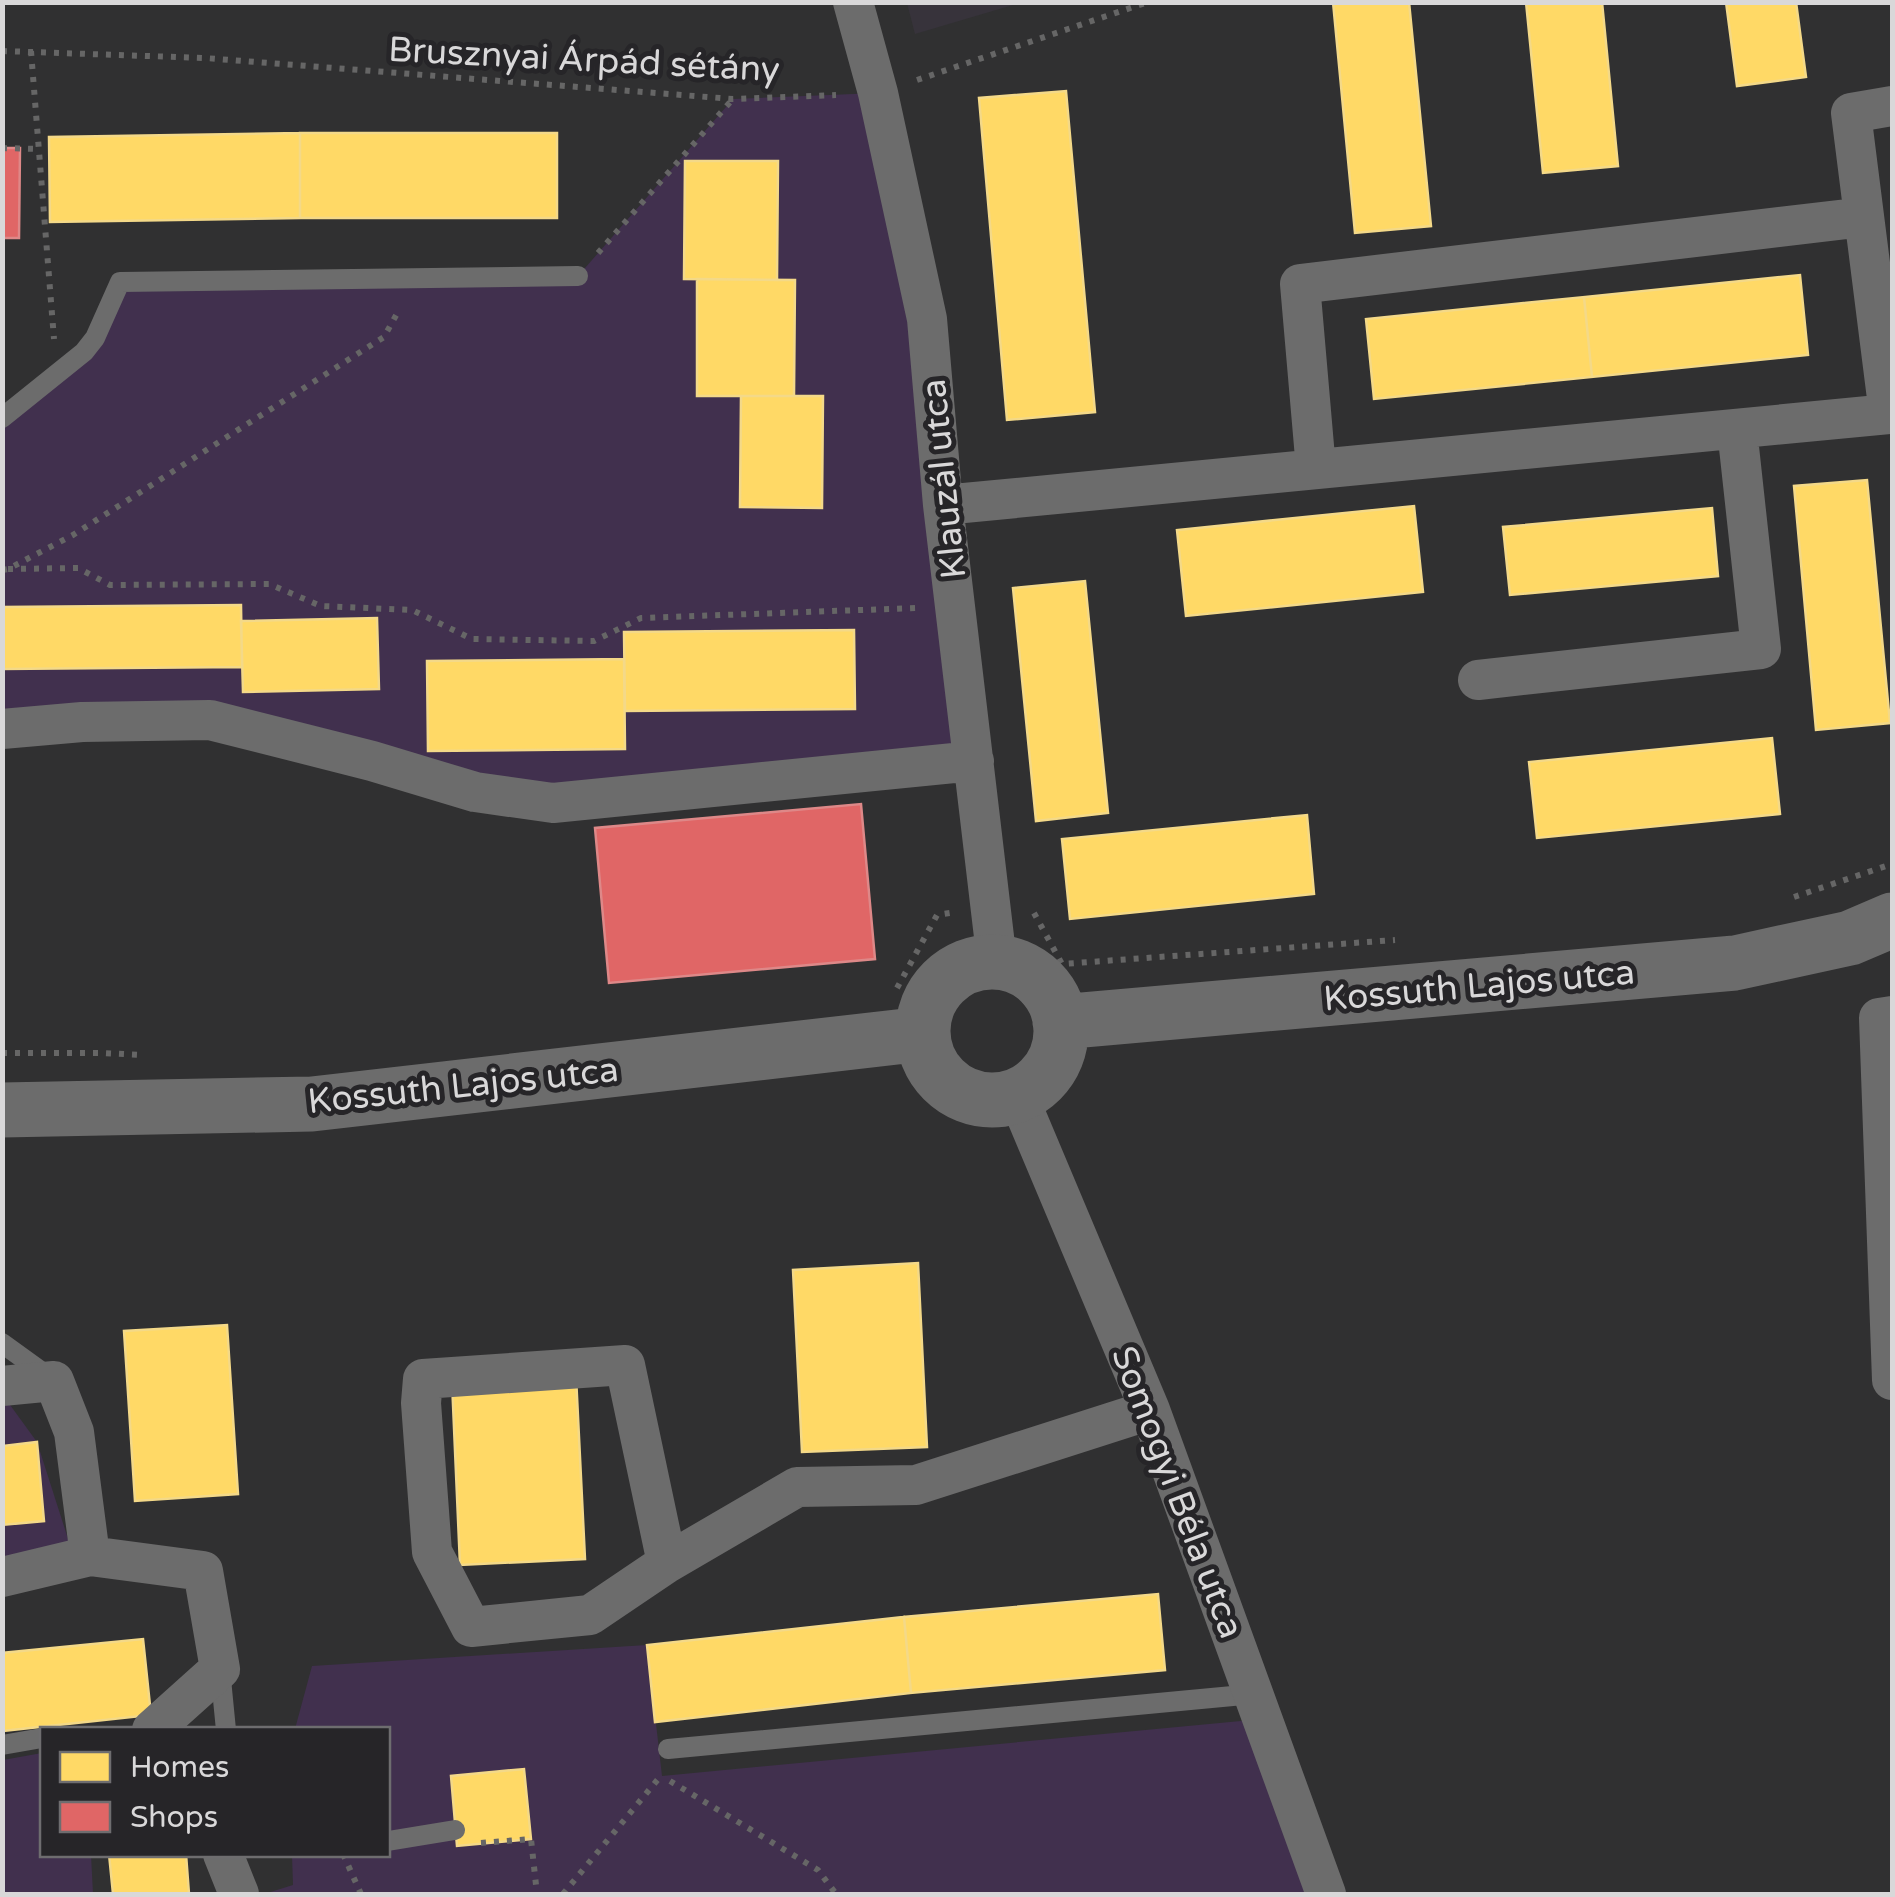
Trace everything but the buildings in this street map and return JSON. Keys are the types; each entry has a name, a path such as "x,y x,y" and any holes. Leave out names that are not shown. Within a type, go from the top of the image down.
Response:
{"street":[{"name":"Klauzál utca","path":"853,2 878,94 927,319 943,505 997,962"},
{"path":"943,505 1889,414 1851,113 1892,106"},
{"path":"1316,470 1300,284 1864,217"},
{"path":"1478,680 1761,649 1737,429"},
{"path":"2,729 82,722 210,720 475,792 553,802 974,760"},
{"name":"Kossuth Lajos utca","path":"1060,1022 1735,963 1850,938 1892,920"},
{"path":"997,962 1037,978 1051,994 1059,1013 1061,1035 1056,1058 1044,1078 1020,1094 984,1101 946,1084 932,1067 909,1013 925,1010 934,992 963,968 997,962"},
{"name":"Kossuth Lajos utca","path":"4,1101 312,1104 909,1013"},
{"path":"1892,1016 1879,1018 1892,1380"},
{"name":"Somogyi Béla utca","path":"1020,1094 1150,1410 1326,1894"},
{"path":"666,1563 624,1365 423,1379 421,1402 432,1552 471,1627 590,1616 666,1563 797,1487 916,1485 1150,1410"},
{"path":"2,1386 54,1381 74,1432 90,1556"},
{"path":"2,1577 90,1556 203,1570 220,1669 155,1727"},
{"path":"224,1857 239,1894"}],"lane":[{"path":"2,418 84,352 95,338 120,282 578,276"},
{"path":"2,1343 54,1381"},
{"path":"220,1669 226,1727"},
{"path":"668,1749 1254,1694"},
{"path":"2,1746 40,1738"},
{"path":"390,1841 452,1830"}],"path":[{"name":"Brusznyai Árpád sétány","path":"2,51 205,58 732,99 878,94 1148,2"},
{"path":"31,52 54,343"},
{"path":"578,276 732,99"},
{"path":"2,148 40,150"},
{"path":"5,570 73,535 384,337 417,278"},
{"path":"5,570 78,568 110,585 269,584 322,606 412,610 472,639 594,641 642,618 955,606"},
{"path":"1784,900 1892,864"},
{"path":"909,1013 936,914 1030,906 1062,964 1413,938"},
{"path":"2,1052 104,1052"},
{"path":"563,1894 661,1776 818,1870 836,1894"},
{"path":"452,1830 457,1846 530,1839 537,1894"},
{"path":"344,1857 361,1894"}],"shaded area":[{"path":"907,2 1020,3 915,34"},
{"path":"878,93 974,761 553,803 210,720 3,729 3,418 84,352 120,282 578,276 733,99"},
{"path":"2,1398 37,1442 70,1545 3,1566"},
{"path":"647,1645 662,1776 1262,1719 1326,1894 264,1894 293,1885 292,1857 390,1857 390,1727 296,1727 312,1666"},
{"path":"40,1753 40,1857 91,1857 93,1894 3,1894 3,1760"}]}
